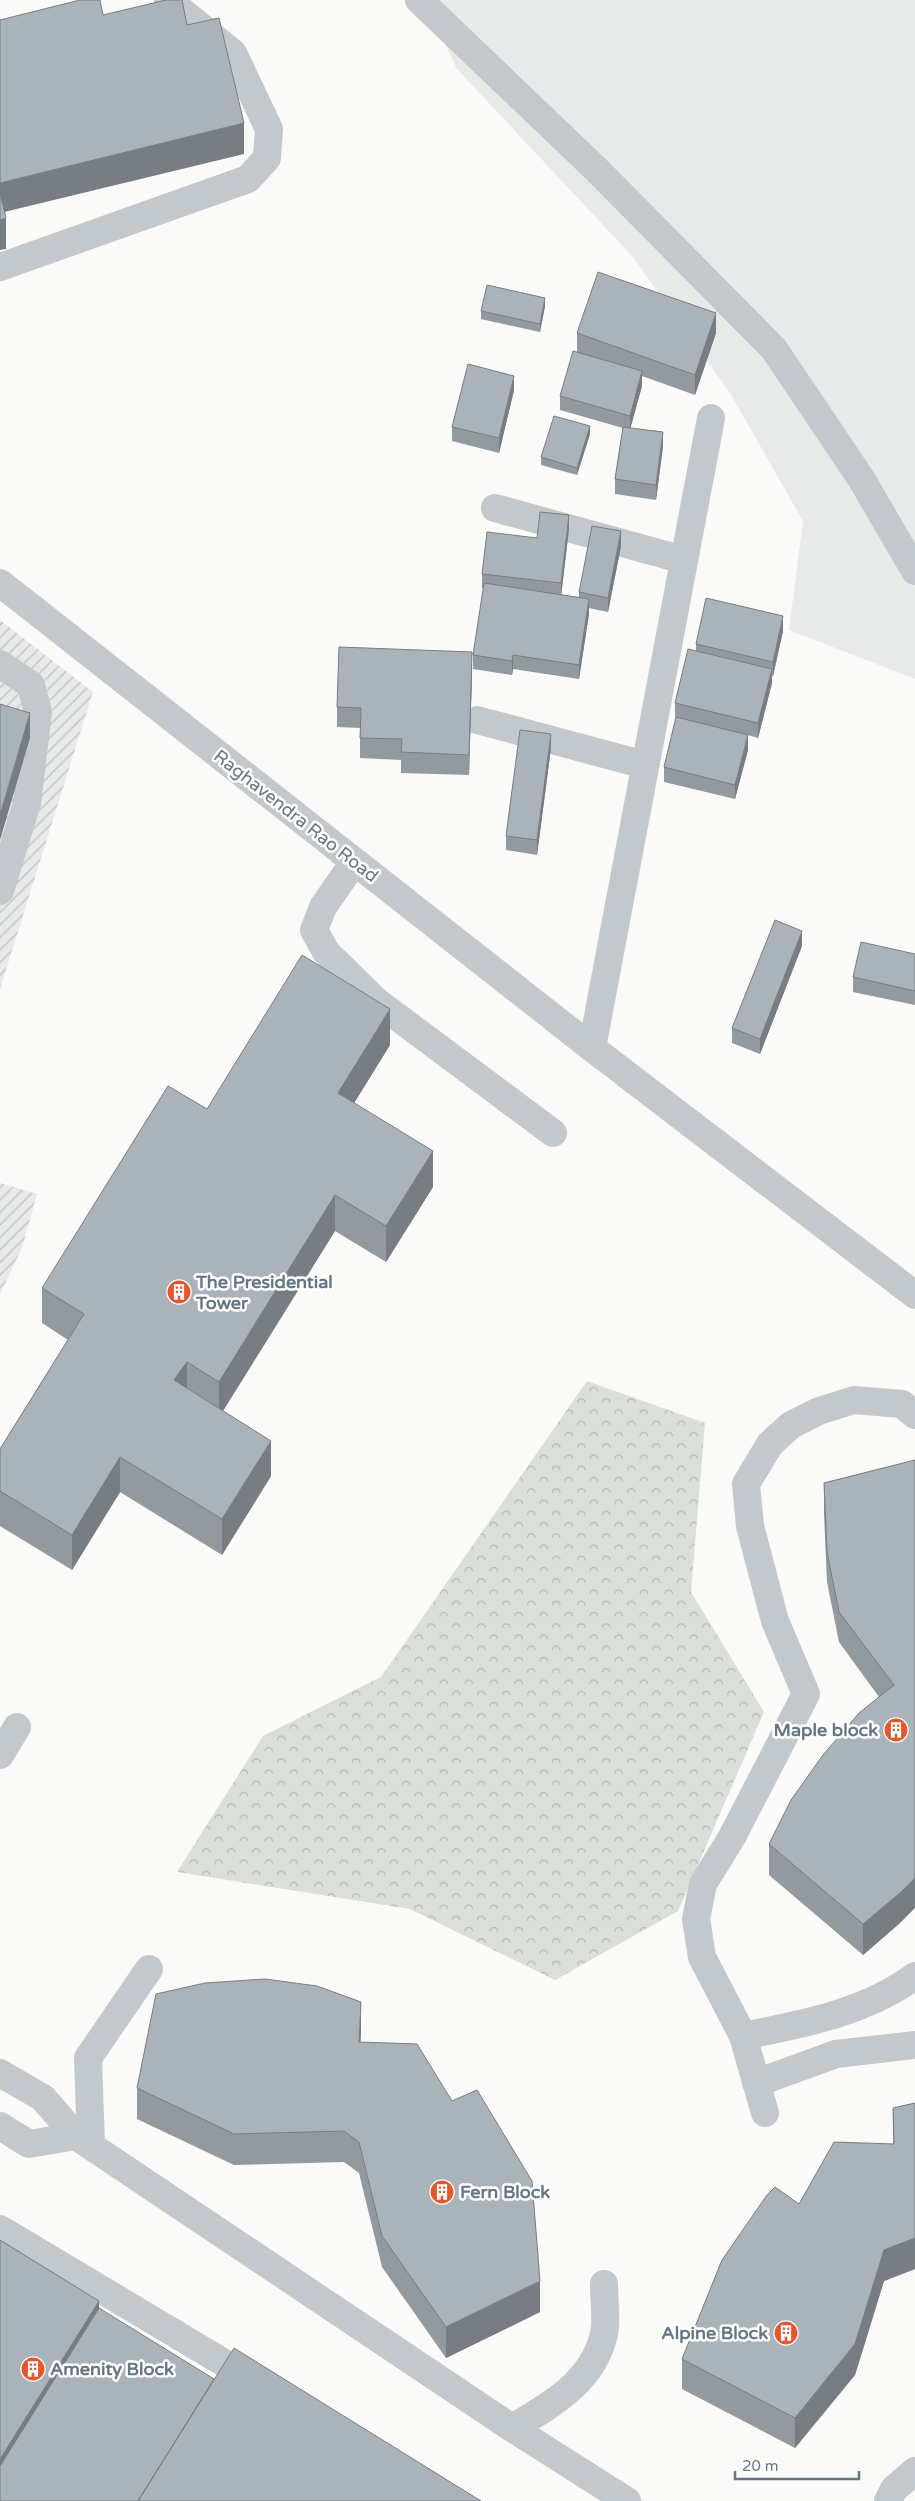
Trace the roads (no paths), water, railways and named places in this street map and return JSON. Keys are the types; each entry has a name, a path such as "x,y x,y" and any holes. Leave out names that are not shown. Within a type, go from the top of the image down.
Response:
{"street":[{"path":"0,266 248,178 267,158 269,129 233,53 168,0"},
{"path":"419,0 597,170 774,349 862,480 915,571"},
{"path":"592,1048 711,418"},
{"path":"494,508 684,560"},
{"name":"Raghavendra Rao Road","path":"0,583 592,1048 915,1295"},
{"path":"0,664 31,685 38,712 27,803 0,891"},
{"path":"477,720 645,765"},
{"path":"354,862 323,907 314,930 326,952 376,1001 553,1133"},
{"path":"765,2113 743,2036 702,1957 696,1919 703,1884 732,1837 806,1694 774,1621 750,1526 746,1484 770,1444 791,1425 819,1411 854,1400 902,1404 915,1415"},
{"path":"0,1756 17,1727"},
{"path":"83,2141 88,2058 148,1969"},
{"path":"743,2036 831,2018 903,1985 915,1976"},
{"path":"756,2083 836,2054 915,2045"},
{"path":"0,2072 42,2098 83,2141 512,2428 627,2501"},
{"path":"0,2126 29,2144 83,2141"},
{"path":"0,2229 276,2394"},
{"path":"512,2428 557,2401 594,2363 604,2333 604,2284"},
{"path":"888,2501 894,2489 915,2471"}],"place":[{"name":"The Presidential Tower","path":"179,1292"},
{"name":"Maple block","path":"896,1730"},
{"name":"Fern Block","path":"442,2192"},
{"name":"Alpine Block","path":"786,2333"},
{"name":"Amenity Block","path":"33,2369"}]}
